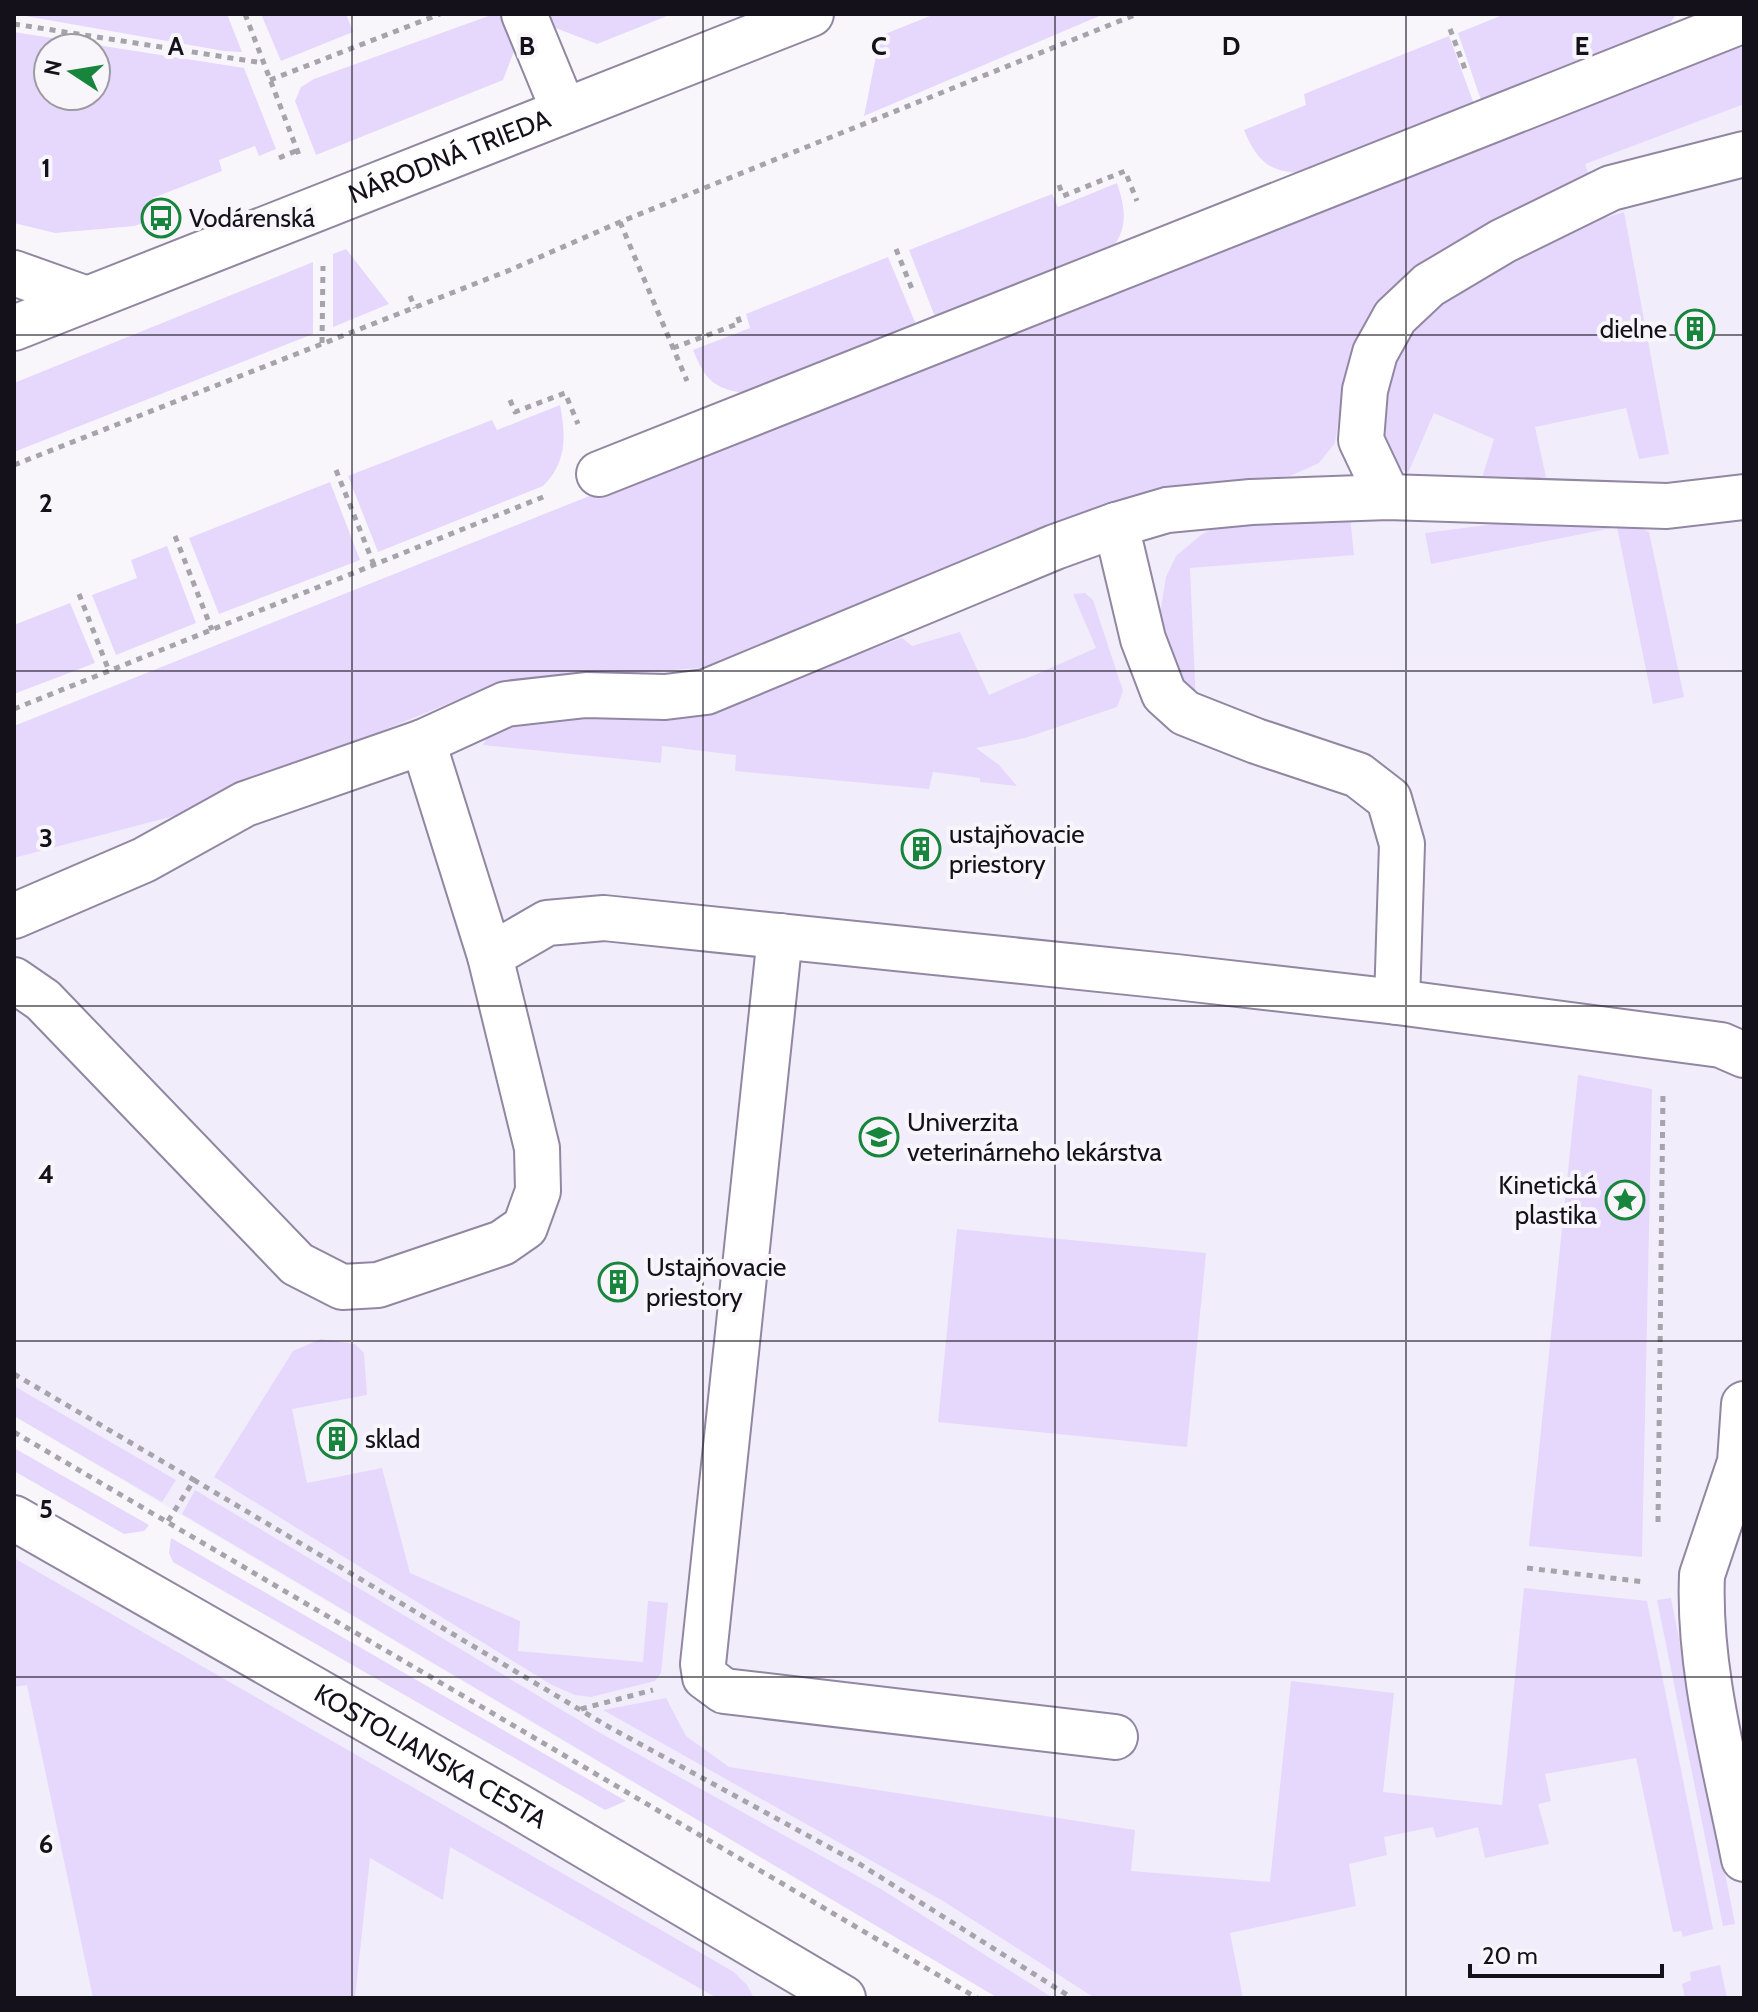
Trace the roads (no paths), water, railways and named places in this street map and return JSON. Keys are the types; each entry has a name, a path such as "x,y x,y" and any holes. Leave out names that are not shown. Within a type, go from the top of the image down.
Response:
{"street":[{"path":"524,14 564,111"},
{"name":"NÁRODNÁ TRIEDA","path":"14,328 811,14"},
{"path":"599,474 1744,20"},
{"path":"1388,497 1361,440 1365,390 1375,353 1395,317 1429,285 1503,241 1611,188 1744,154"},
{"path":"14,273 87,299"},
{"path":"14,916 144,860 245,804 423,742 506,704 586,695 665,697 706,692 1116,525 1167,510 1388,497 1667,506 1744,497"},
{"path":"1116,525 1143,639 1164,694 1185,713 1256,741 1358,775 1389,799 1402,844 1397,1002"},
{"path":"14,980 43,1000 297,1264 342,1287 378,1285 502,1243 525,1227 538,1191 537,1148 490,956 423,742"},
{"path":"490,956 547,923 604,918 1397,1002 1721,1045 1744,1055"},
{"path":"780,936 704,1648 705,1677 724,1691 1115,1737"},
{"path":"1744,1404 1732,1523 1702,1575 1703,1638 1744,1859"},
{"name":"KOSTOLIANSKA CESTA","path":"14,1518 504,1798 822,1991"}],"place":[{"name":"Vodárenská","path":"161,218"},
{"name":"dielne","path":"1695,329"},
{"name":"ustajňovacie priestory","path":"921,849"},
{"name":"Univerzita veterinárneho lekárstva","path":"879,1137"},
{"name":"Kinetická plastika","path":"1625,1200"},
{"name":"Ustajňovacie priestory","path":"618,1282"},
{"name":"sklad","path":"337,1439"}]}
